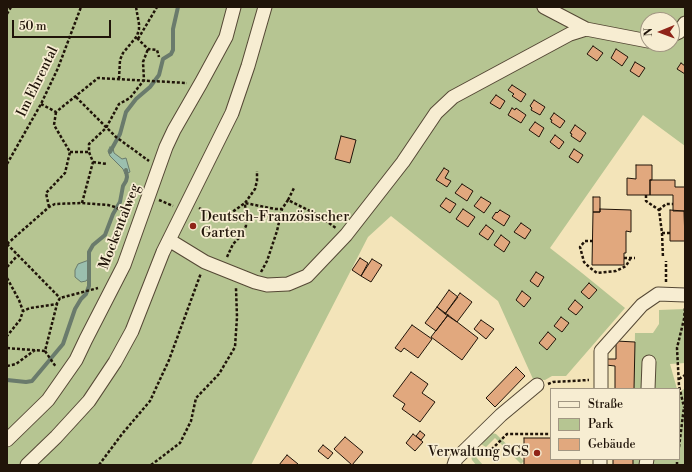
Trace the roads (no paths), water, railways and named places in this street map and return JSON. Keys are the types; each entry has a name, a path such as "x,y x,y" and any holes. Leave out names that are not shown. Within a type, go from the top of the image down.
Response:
{"street":[{"name":"Mockentalweg","path":"7,440 48,400 76,360 124,265 166,147 226,37 234,7"},
{"path":"27,465 56,437 89,401 115,362 132,331 169,240 232,113 248,66 265,7"},
{"path":"544,7 586,29 640,39"},
{"path":"169,240 206,262 254,282 267,285 288,284 307,276 346,235 403,162 436,113 454,97 570,34 586,29"},
{"path":"601,384 601,351 642,305 658,294 685,295"},
{"path":"648,388 649,362"},
{"path":"454,465 456,459 501,414 537,385"}],"waterway":[{"path":"110,152 120,134 126,112 136,99 150,87 159,75 163,59 171,54 173,50 173,29 178,7"},
{"path":"7,380 26,382 32,381 63,344 75,309 86,294 89,286 89,252 93,245 105,235 113,214 120,202 123,186 127,177 126,170"}],"place":[{"name":"Deutsch-Französischer Garten","path":"193,226"},
{"name":"Verwaltung SGS","path":"537,453"}]}
